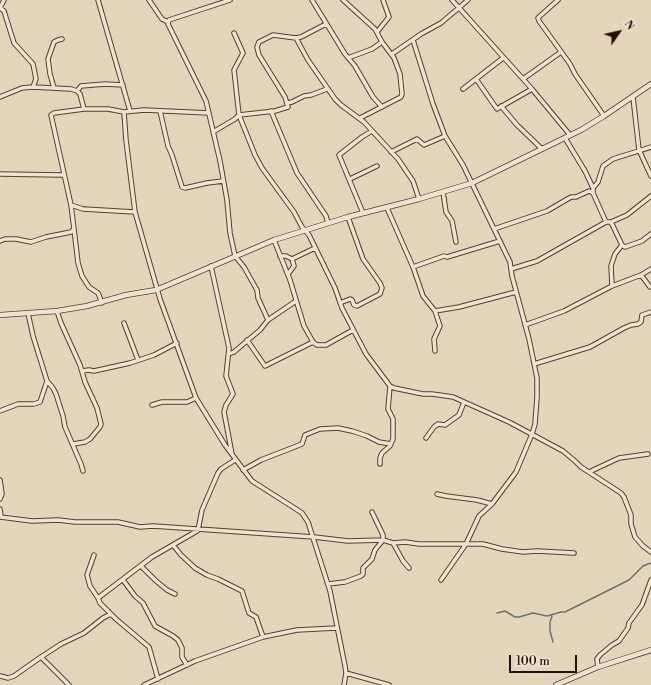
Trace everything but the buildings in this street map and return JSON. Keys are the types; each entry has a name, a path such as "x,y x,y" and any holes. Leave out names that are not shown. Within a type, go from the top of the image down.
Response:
{"street":[{"path":"4,0 0,8 4,11 14,43 33,64 36,79 34,87"},
{"path":"98,0 130,112"},
{"path":"149,0 162,19 168,22 203,93 224,181 230,233 235,256 244,267 257,290 258,298 268,320"},
{"path":"168,22 230,0"},
{"path":"312,0 345,54 355,66 373,97 382,107"},
{"path":"343,0 364,18 377,32 382,42 392,54 400,74 402,95 360,118"},
{"path":"377,32 389,17 383,0"},
{"path":"452,0 532,89 570,135"},
{"path":"392,54 441,22 468,0"},
{"path":"558,0 538,18 542,26 570,64 574,74 604,116"},
{"path":"213,132 239,115 286,108 288,106 281,90 260,58 257,47 261,41 273,35 296,38 309,34 326,24"},
{"path":"234,33 243,53 234,70 239,115 258,162 305,230 335,288 352,330 366,354 390,386 423,394 453,397 509,422 563,452 575,460 588,472 621,493 631,515 631,524 635,537 642,546 651,552"},
{"path":"296,38 327,89 341,105 360,118 392,152 406,170 419,199"},
{"path":"54,88 48,59 54,42 62,39"},
{"path":"413,40 433,104 445,136 463,165 510,262 537,378 535,424 516,472 492,504 479,516 466,544 441,580"},
{"path":"348,58 372,49 382,42"},
{"path":"523,80 562,52"},
{"path":"464,89 503,58"},
{"path":"476,79 497,109 532,89"},
{"path":"76,91 80,86 105,84 123,85"},
{"path":"0,315 57,311 102,303 126,295 156,290 274,240 348,217 387,208 472,183 565,138 604,116 651,84"},
{"path":"0,97 22,88 34,87 71,89 80,94 84,108"},
{"path":"287,103 327,89"},
{"path":"632,97 639,150 651,176"},
{"path":"501,106 517,125 542,149"},
{"path":"102,303 98,293 89,287 82,276 78,263 71,205 63,175 51,115 54,112 84,108 108,109 124,112 144,110 160,112 209,113"},
{"path":"271,111 297,173 326,216 328,223"},
{"path":"124,112 135,212 156,290 177,343 196,398 217,434 234,459 252,481 302,514 308,522 328,584 346,673 345,683 340,685"},
{"path":"160,112 168,146 182,187 185,188 224,181"},
{"path":"363,213 339,155 372,131"},
{"path":"392,152 417,139 424,144 445,136"},
{"path":"565,138 593,188 593,193 606,222"},
{"path":"593,188 598,182 603,166 613,159 651,147"},
{"path":"350,179 377,166"},
{"path":"0,174 63,175"},
{"path":"494,229 547,211 571,197 576,197 589,191 593,193"},
{"path":"443,192 446,212 453,226 456,242"},
{"path":"511,269 537,261 606,222 611,222 627,215 651,196"},
{"path":"71,205 83,209 135,212"},
{"path":"387,208 413,267 423,296 435,311 440,326 434,339 435,351"},
{"path":"340,302 350,299 354,305 357,306 380,294 382,288 363,259 348,217"},
{"path":"611,222 622,245"},
{"path":"0,241 5,239 16,239 32,242 46,237 71,232 74,229"},
{"path":"622,245 625,247 638,243 651,234"},
{"path":"274,240 288,274 304,326 313,342 317,345 326,346 352,330"},
{"path":"413,267 444,256 446,257 500,241"},
{"path":"612,286 611,266 615,254 622,245"},
{"path":"292,260 315,248"},
{"path":"280,256 286,256 292,260 294,266 288,274"},
{"path":"211,266 229,348 226,376 233,394 226,405 224,412 234,459"},
{"path":"525,325 564,311 612,286 641,275 651,269"},
{"path":"641,275 651,287"},
{"path":"435,311 459,307 516,292"},
{"path":"229,354 234,352 260,330 268,320 296,301"},
{"path":"57,311 97,408 101,424 90,439 85,442 73,444"},
{"path":"534,364 590,347 624,328 638,324 642,316 651,312"},
{"path":"28,313 33,336 47,381 56,394 65,427 81,464 82,471"},
{"path":"124,323 138,360"},
{"path":"247,340 265,366 313,342"},
{"path":"82,371 94,371 138,360 154,355 177,343"},
{"path":"0,411 18,404 38,403 41,400 47,381"},
{"path":"380,464 382,453 391,444 393,439 393,418 388,409 390,386"},
{"path":"152,405 162,402 187,402 196,398"},
{"path":"426,438 438,424 444,425 459,415 464,402"},
{"path":"243,470 261,460 302,444 305,435 320,429 338,428 367,436 379,442 391,444"},
{"path":"588,472 619,458 648,454"},
{"path":"98,598 152,557 198,530 202,510 218,473 234,459"},
{"path":"0,480 2,494 0,499"},
{"path":"438,494 477,500 492,504"},
{"path":"0,509 0,517 32,521 64,520 75,522 118,522 140,526 314,537 348,541 383,540 393,543 483,544 523,552 537,551 574,553"},
{"path":"328,584 344,582 363,574 363,568 372,559 373,554 383,540 383,535 372,512"},
{"path":"393,543 403,561 409,568"},
{"path":"173,545 195,568 242,591 249,613 256,616 263,637"},
{"path":"94,555 87,575 90,586 100,603 149,647 158,679"},
{"path":"141,566 167,590 175,594"},
{"path":"123,580 143,604 155,626 178,640 182,648 182,656 188,665"},
{"path":"598,667 597,659 600,655 620,641 628,628 629,623 642,604 651,580"},
{"path":"0,676 11,677 61,644 84,633 102,618 111,614"},
{"path":"144,685 203,658 263,637 297,630 336,628"},
{"path":"556,685 598,667 651,650"},
{"path":"41,657 69,685"},
{"path":"346,673 389,685"}],"waterway":[{"path":"497,613 505,611 515,617 519,617 533,613 547,616 565,612 629,580 643,566 651,563"},
{"path":"552,616 550,631 553,642"}]}
